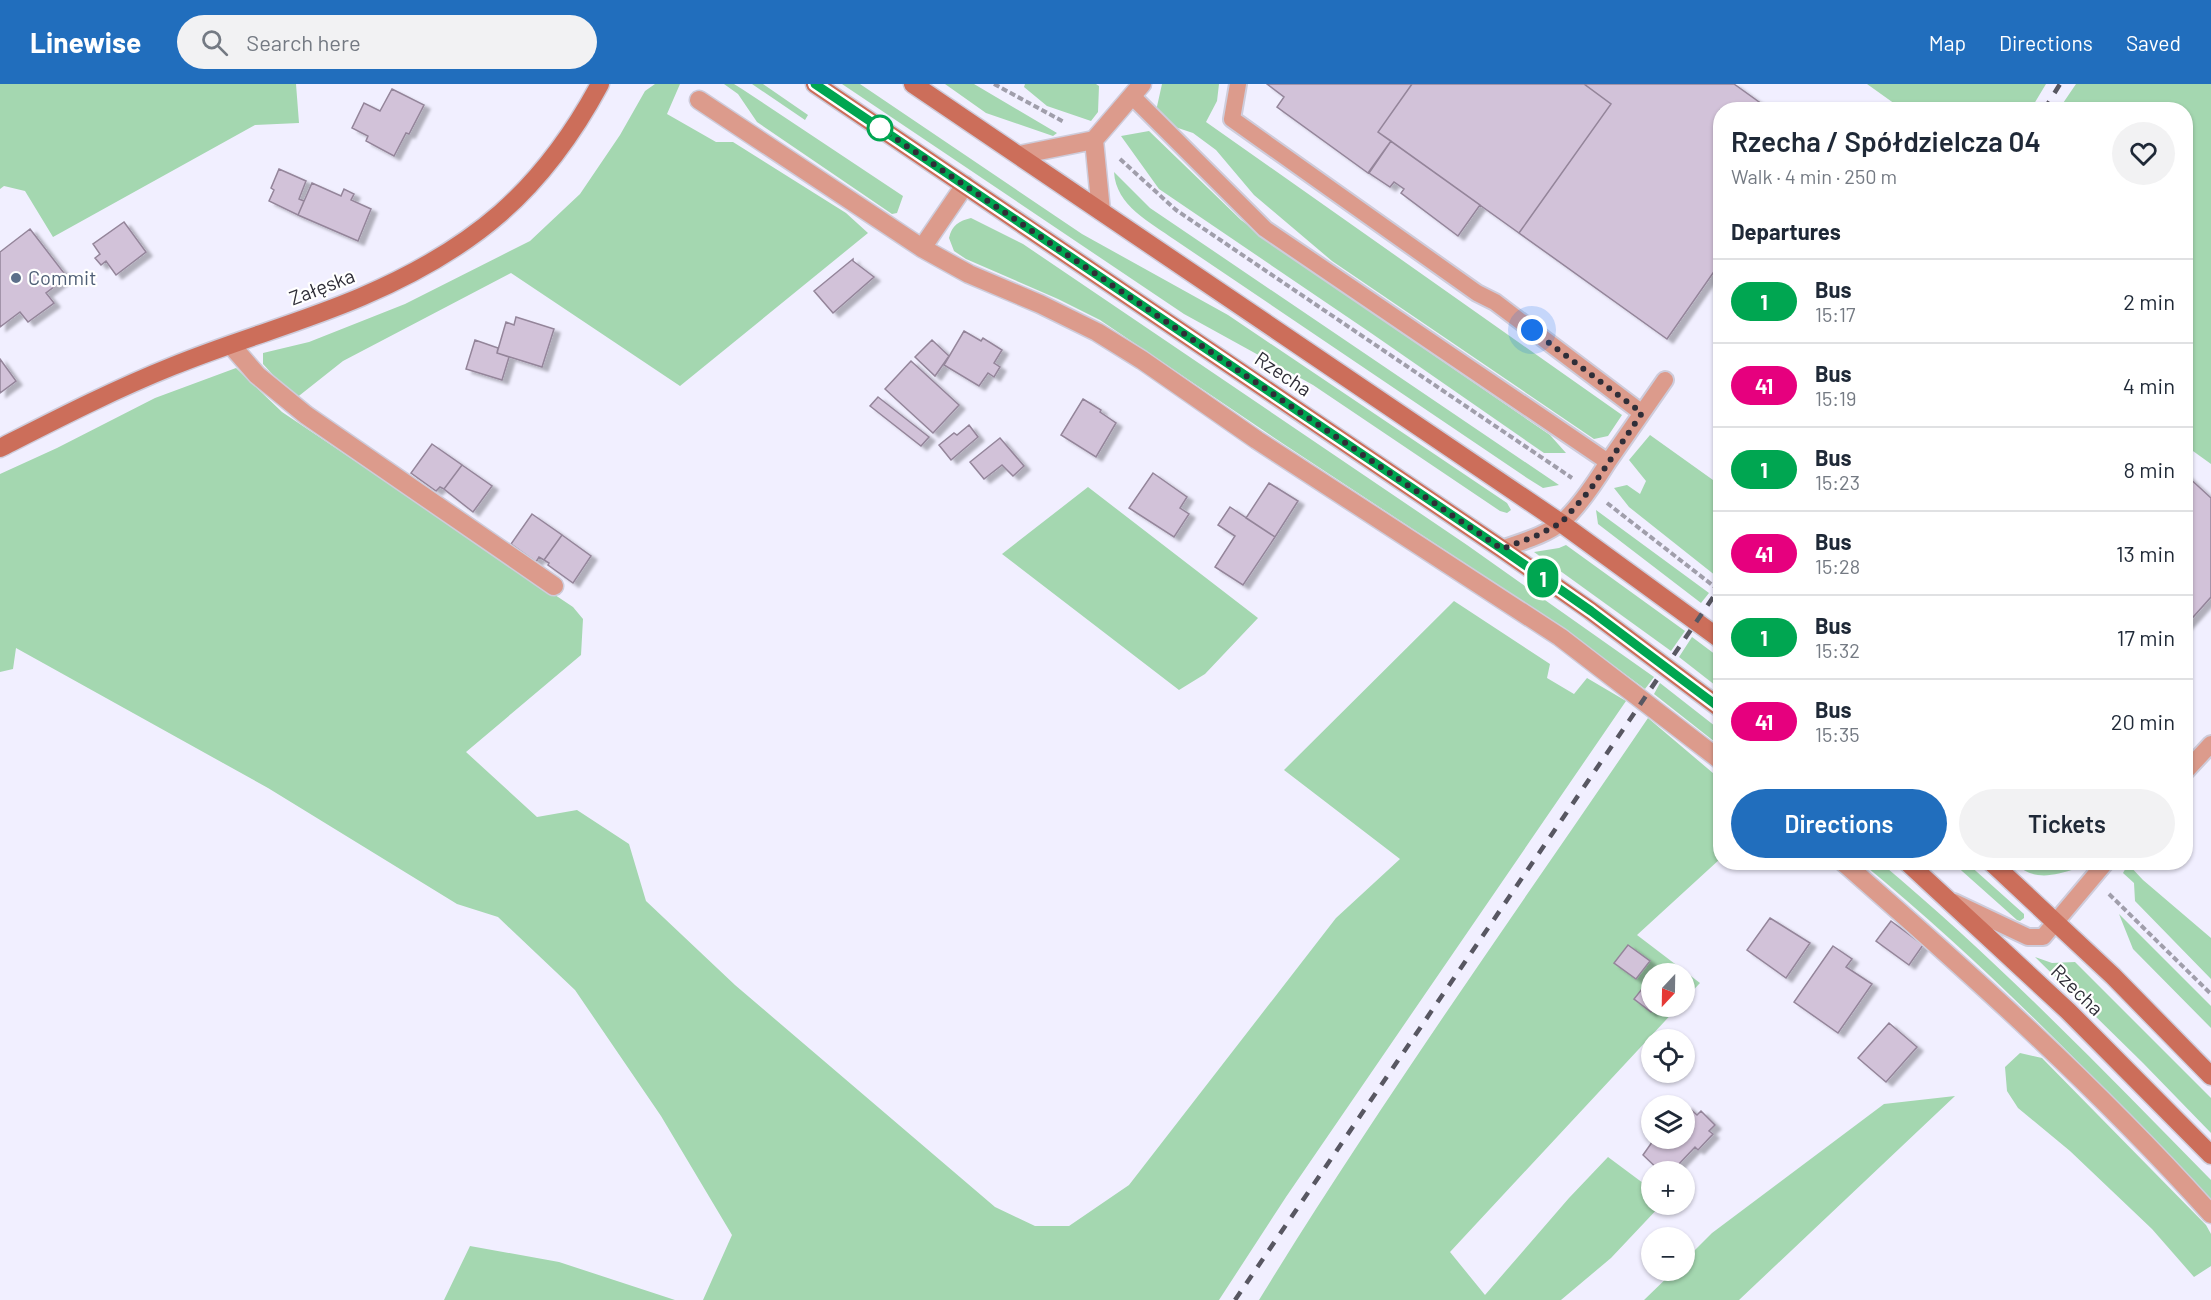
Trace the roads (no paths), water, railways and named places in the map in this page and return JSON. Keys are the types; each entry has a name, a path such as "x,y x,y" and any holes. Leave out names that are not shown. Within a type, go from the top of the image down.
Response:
{"main road":[{"name":"Załęska","path":"0,448 106,394 174,365 359,298 420,270 470,238 514,201 558,153 600,84"},
{"name":"Rzecha","path":"815,84 1502,549 1591,611 1713,703"},
{"name":"Rzecha","path":"913,84 1561,523 1713,634"},
{"name":"Rzecha","path":"1916,870 2068,1011 2211,1155"},
{"name":"Rzecha","path":"2000,870 2056,922 2211,1076"}],"street":[{"path":"1019,155 1094,141 1137,90"},
{"path":"699,100 922,248 969,274 1040,304 1097,332 1142,360 1257,440 1560,637 1644,699 1713,754"},
{"path":"1094,141 1101,211"},
{"path":"922,248 965,185"},
{"path":"231,345 257,375 306,416 554,586"},
{"path":"1852,870 2032,1031 2144,1142 2211,1214"}],"lane":[{"path":"1238,84 1232,119 1477,293 1495,302 1642,413"},
{"path":"1137,90 1265,229 1608,462"},
{"path":"1502,549 1561,523 1590,490 1665,380"},
{"path":"2193,763 2211,744"},
{"path":"1948,899 2028,937 2043,937 2100,870"}],"railway":[{"path":"2049,102 2060,84"},
{"path":"1235,1300 1713,597"}],"place":[{"name":"Commit","path":"16,278"}]}
